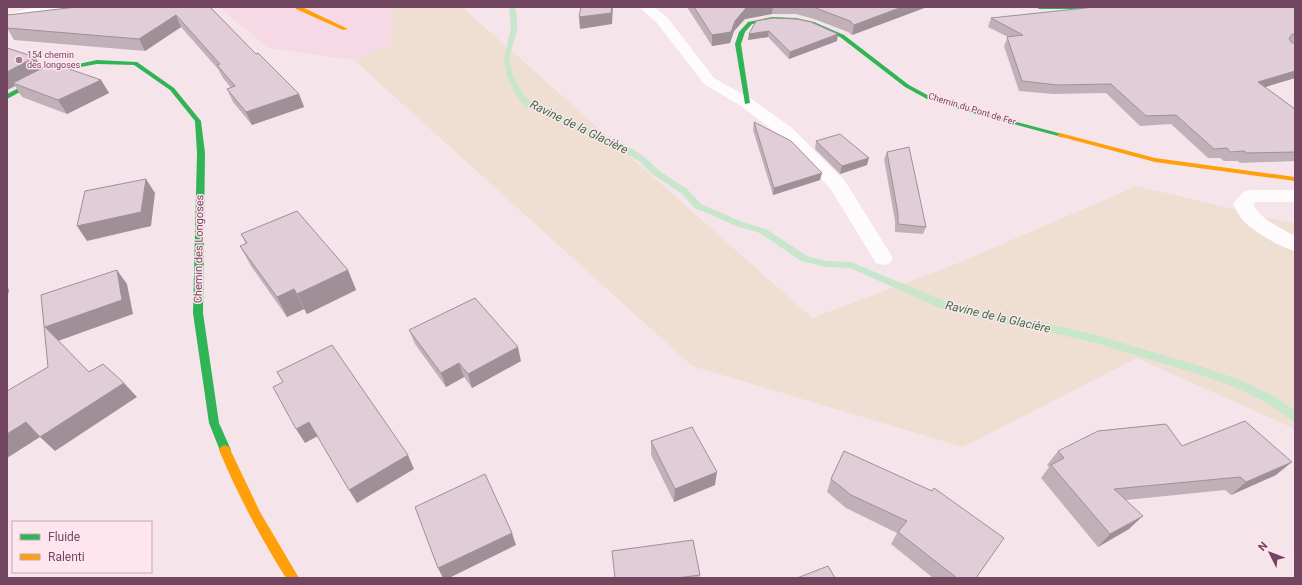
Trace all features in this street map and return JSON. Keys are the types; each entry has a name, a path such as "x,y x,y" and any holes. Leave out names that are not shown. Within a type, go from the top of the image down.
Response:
{"street":[{"path":"7,18 53,7"},
{"path":"299,7 298,8 306,13 345,29"},
{"path":"646,7 662,20 709,81 748,103 785,131 838,185 883,258"},
{"path":"1039,7 1082,7"},
{"name":"Chemin du Pont de Fer","path":"748,103 738,44 742,32 750,23 772,19 796,20 814,24 842,36 907,86 929,98 967,110 1155,160 1295,179"},
{"name":"Chemin des Longoses","path":"7,97 57,70 98,62 135,63 172,89 198,121 201,153 198,313 214,423 237,481 269,542 293,578"},
{"path":"1295,196 1250,196 1242,204 1249,215 1272,232 1295,244"}],"shaded area":[{"path":"219,7 391,7 392,44 354,60 268,48"},
{"path":"391,7 462,7 812,318 951,266 1137,186 1295,224 1295,429 1137,358 963,447 692,366 354,60 392,44"}],"building":[{"path":"77,7 210,7 256,54 258,53 299,94 246,112 227,89 235,86 217,65 220,64 176,15 139,39 7,28 7,15"},
{"path":"581,7 612,7 611,13 579,17"},
{"path":"694,7 753,7 746,8 735,21 731,32 712,35"},
{"path":"810,7 902,7 854,25 850,21"},
{"path":"1095,7 1295,7 1295,34 1292,34 1289,39 1292,43 1295,43 1295,71 1258,82 1295,109 1295,152 1247,153 1244,151 1230,152 1227,148 1214,149 1176,115 1146,116 1111,84 1057,85 1022,81 1007,37 1023,35 991,18"},
{"path":"773,18 797,19 811,22 838,34 790,52 769,31 749,34 756,21"},
{"path":"7,48 35,57 7,72"},
{"path":"52,63 101,80 58,100 13,83"},
{"path":"754,122 791,141 822,173 774,188"},
{"path":"840,134 869,158 842,166 816,141"},
{"path":"909,147 926,227 898,224 898,214 887,152"},
{"path":"146,179 141,212 77,226 85,191"},
{"path":"297,211 348,270 297,294 294,289 277,297 240,246 247,243 241,234"},
{"path":"117,270 122,300 45,327 89,372 103,364 124,383 40,437 26,422 7,434 7,391 48,367 41,295"},
{"path":"475,298 518,347 468,374 459,363 441,373 409,330"},
{"path":"332,345 408,455 349,490 309,422 296,429 273,387 283,382 277,372"},
{"path":"1245,421 1292,462 1246,482 1240,477 1114,489 1143,516 1110,534 1051,465 1064,458 1058,451 1098,431 1166,424 1182,446"},
{"path":"692,427 717,472 675,489 651,441"},
{"path":"844,451 932,491 934,488 1004,538 976,578 957,578 898,532 907,521 851,495 831,479"},
{"path":"485,474 512,533 438,568 415,507"},
{"path":"693,540 700,575 677,578 615,578 612,551"},
{"path":"828,566 835,578 797,578"}],"waterway":[{"name":"Ravine de la Glacière","path":"512,7 514,28 507,59 510,76 520,95 529,105 626,149 643,160 655,172 684,191 698,206 742,225 763,231 804,259 826,264 851,265 944,305 977,314 1054,329 1099,340 1200,370 1236,383 1272,400 1295,417"}],"traffic: fast":[{"path":"1039,7 1082,7"},
{"path":"747,103 738,44 742,32 750,23 772,19 796,20 814,24 842,36 907,86 929,98 967,110 1060,135"},
{"path":"7,97 57,70 97,62 135,63 172,89 198,121 201,153 198,313 214,423 225,450"}],"traffic: slow":[{"path":"299,7 298,8 345,29"},
{"path":"1060,135 1155,160 1295,179"},
{"path":"225,450 239,484 293,578"}],"place":[{"name":"154 chemin des longoses","path":"19,60"}]}
